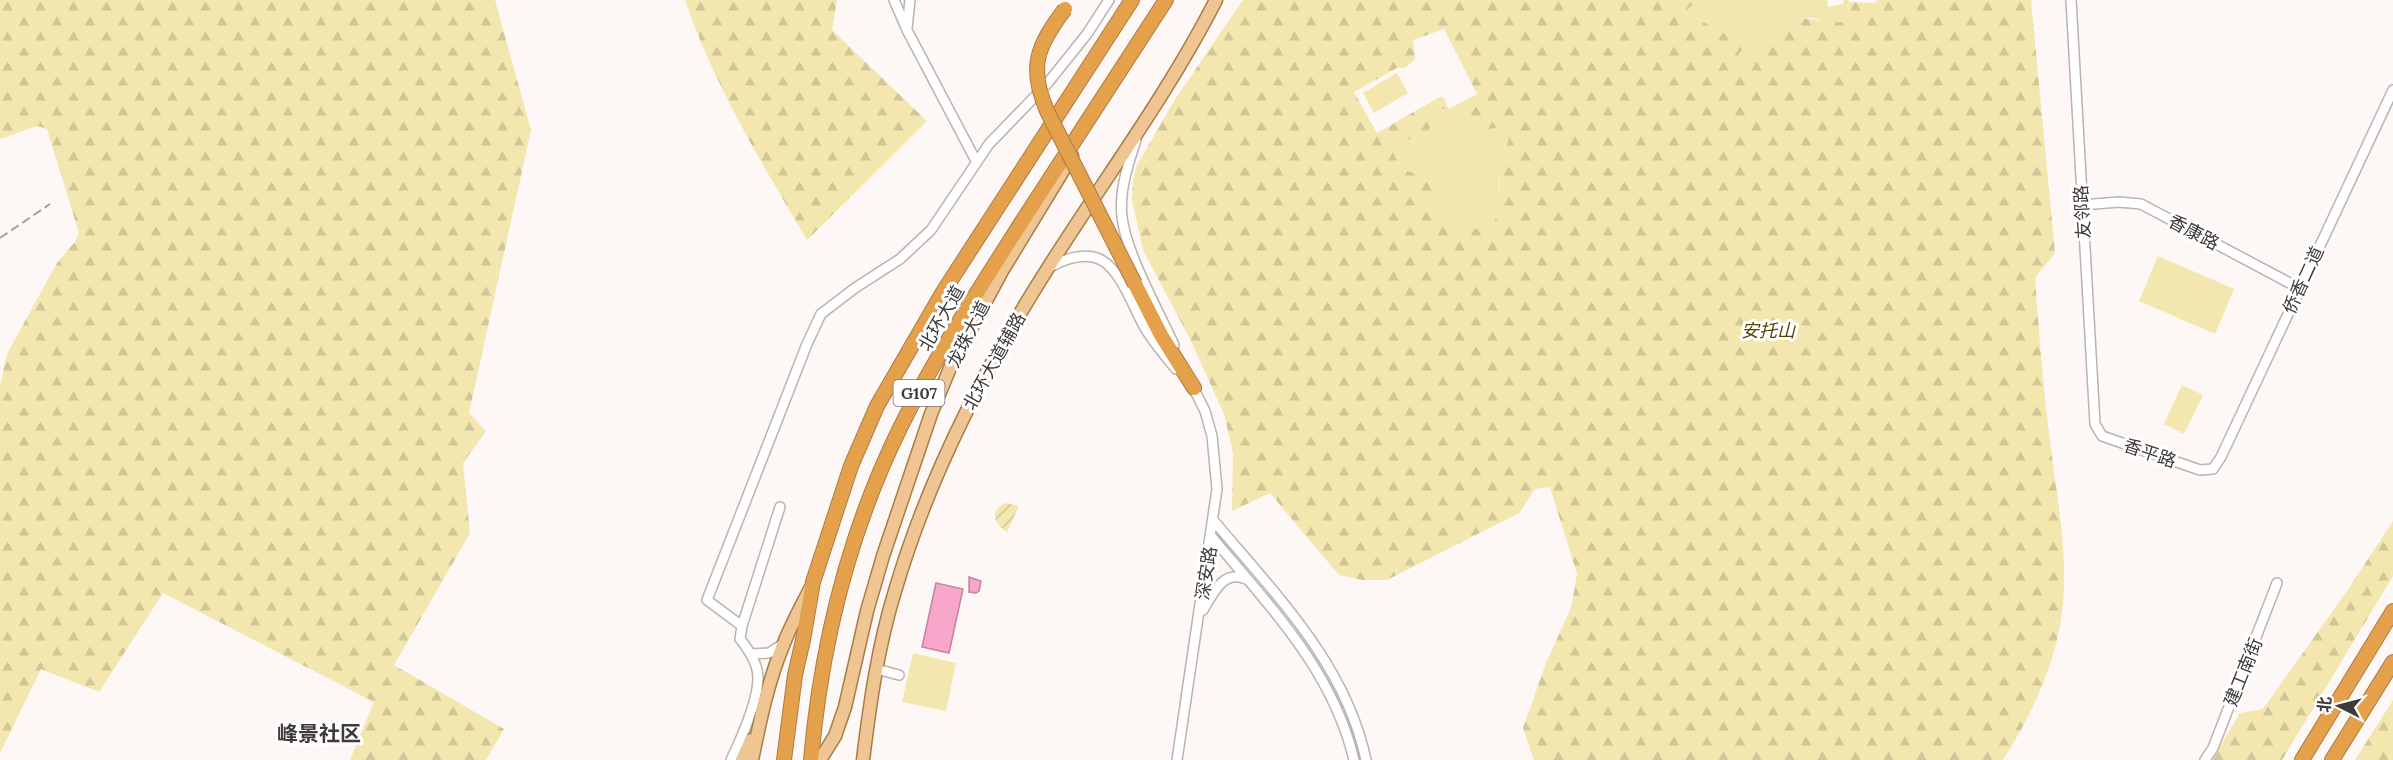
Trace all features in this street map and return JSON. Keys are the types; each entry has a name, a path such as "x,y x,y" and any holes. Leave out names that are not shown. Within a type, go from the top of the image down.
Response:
{"highway":[{"name":"北环大道","path":"784,760 795,675 813,582 851,466 877,406 1024,164 1132,0"},
{"name":"北环大道","path":"811,760 826,645 839,591 876,483 900,429 969,303 1166,0"},
{"path":"1069,5 1040,47 1036,68 1038,89 1161,335 1194,388"},
{"path":"2302,760 2393,611"},
{"path":"2332,760 2393,662"}],"main road":[{"name":"北环大道辅路","path":"863,760 876,669 894,593 907,550 933,484 965,413 1033,292 1141,127 1216,0"},
{"name":"龙珠大道","path":"820,760 835,736 845,707 867,611 883,556 931,414 950,368 982,307 1091,125 1123,66"},
{"path":"742,760 760,717 783,644 813,582"},
{"path":"752,760 760,717"}],"street":[{"path":"894,0 907,30 976,161"},
{"path":"907,30 910,0"},
{"path":"742,626 707,600 807,344 821,315 915,247 943,214 989,144 1047,84 1087,34 1108,0"},
{"name":"友邻路","path":"2072,0 2095,424"},
{"name":"侨香二道","path":"2213,469 2221,457 2393,90"},
{"name":"深安路","path":"1141,127 1125,180 1121,215 1123,225 1151,296 1205,411 1215,454 1217,489 1212,537 1177,760"},
{"name":"香康路","path":"2082,205 2119,202 2141,204 2299,288"},
{"path":"1050,267 1073,257 1103,261 1120,281 1154,341 1194,388"},
{"name":"香平路","path":"2095,424 2102,436 2200,470 2213,469"},
{"path":"731,760 753,704 758,678 751,654 740,639 742,626 780,507"},
{"path":"1214,521 1303,629 1327,662 1353,716 1366,760"},
{"path":"1212,537 1294,636 1317,668 1339,711 1354,760"},
{"path":"1200,615 1224,580 1235,576 1247,579"},
{"name":"建工南街","path":"2205,760 2213,748 2277,583"},
{"path":"751,654 769,653 783,644"},
{"path":"876,669 899,675"}],"green space":[{"path":"0,0 495,0 531,130 469,413 486,431 463,463 470,533 394,665 504,729 486,760 350,760 374,702 163,593 99,692 41,669 0,753 0,386 7,354 57,263 75,242 79,233 47,129 37,126 0,139"},
{"path":"685,0 837,0 832,30 927,121 807,240 724,93"},
{"name":"安托山","path":"1243,0 1697,0 1683,14 1698,19 1746,45 1739,54 1739,62 1764,51 1796,18 1844,22 1856,33 1875,40 1873,30 1847,8 1849,2 2031,0 2055,253 2035,278 2045,400 2061,527 2064,592 2059,633 2048,671 2023,726 2003,760 1534,760 1523,728 1546,663 1571,608 1577,574 1550,487 1535,489 1519,513 1387,580 1363,580 1339,575 1270,493 1232,511 1233,453 1224,414 1190,339 1143,250 1132,200 1133,179 1137,165 1174,101","holes":["1444,29 1477,94 1460,103 1473,123 1481,130 1495,128 1509,138 1501,166 1496,217 1485,227 1470,229 1440,221 1431,186 1422,176 1402,169 1392,150 1412,138 1426,135 1439,109 1449,109 1443,97 1377,133 1354,92 1397,68 1405,68 1415,59 1413,40"]},
{"path":"1697,0 1827,0 1828,7 1843,4 1844,0 1849,0 1847,8 1873,30 1875,40 1856,33 1843,23 1826,23 1815,18 1796,18 1778,40 1763,52 1738,62 1739,54 1746,45 1698,19 1683,14"},
{"path":"1397,73 1408,93 1374,113 1363,93"},
{"path":"1460,103 1473,123 1495,128 1510,138 1500,174 1498,213 1491,223 1478,229 1462,228 1440,221 1431,186 1422,176 1402,169 1392,149 1413,138 1426,135 1439,109 1449,109"},
{"path":"2158,256 2234,289 2215,334 2139,301"},
{"path":"2182,385 2203,395 2184,434 2164,424"},
{"path":"1005,503 1019,506 1007,532 995,518 997,510"},
{"path":"2393,521 2393,576 2282,760 2212,760 2240,713 2263,709 2349,588"},
{"path":"913,653 956,663 946,711 902,702"},
{"path":"2393,700 2393,760 2355,760"}],"shaded area":[{"path":"969,577 981,581 979,591 976,593 969,592"},
{"path":"936,583 963,589 949,653 922,647"}],"railway":[{"path":"0,238 50,204"}],"district":[{"name":"峰景社区","path":"319,733"}]}
